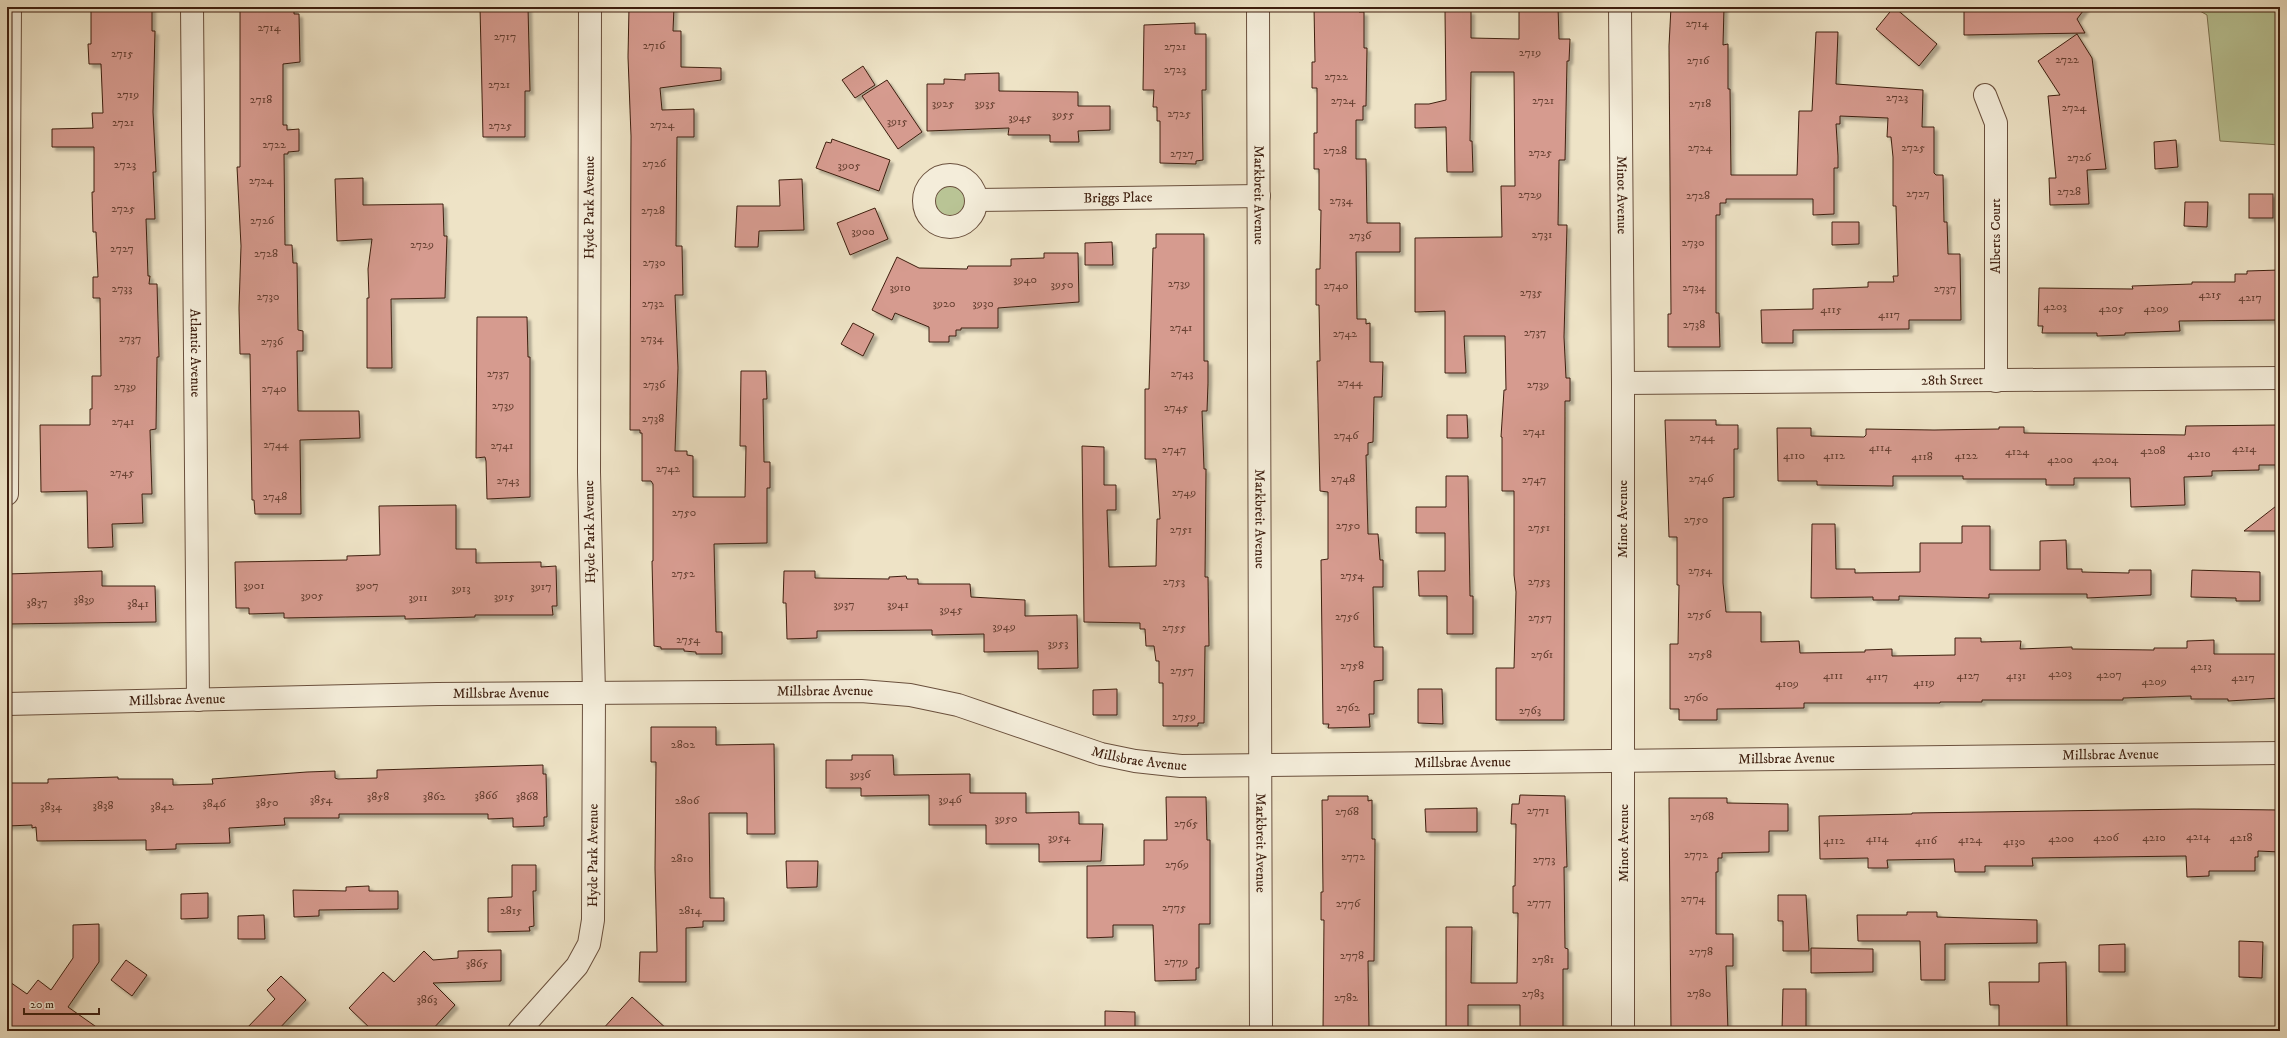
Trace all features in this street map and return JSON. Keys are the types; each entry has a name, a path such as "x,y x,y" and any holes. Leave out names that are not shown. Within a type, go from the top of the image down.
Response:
{"street":[{"path":"8,494 10,7"},
{"name":"Atlantic Avenue","path":"192,7 198,700"},
{"name":"Hyde Park Avenue","path":"518,1031 578,966 589,944 593,920 594,694 589,472 590,7"},
{"name":"Markbreit Avenue","path":"1258,7 1260,196 1261,1031"},
{"name":"Minot Avenue","path":"1620,7 1623,383 1624,1031"},
{"name":"Alberts Court","path":"1985,95 1996,123 1996,380"},
{"name":"Briggs Place","path":"976,200 1260,196"},
{"name":"28th Street","path":"1623,383 2280,378"},
{"name":"Millsbrae Avenue","path":"7,704 437,694 862,691 910,695 958,705 1101,754 1135,762 1181,766 1260,763 2280,753"}],"green space":[{"path":"2193,7 2280,7 2280,145 2220,141 2207,15"},
{"path":"947,183 953,183 957,184 964,190 967,200 966,207 960,214 953,217 947,217 943,216 936,210 933,203 933,197 934,193 940,186"}],"building":[{"path":"91,7 152,7 152,31 155,31 153,112 156,172 153,172 155,219 146,219 148,276 150,276 149,284 157,284 159,357 157,357 156,429 150,430 152,494 142,494 143,523 112,524 113,547 88,548 87,491 41,492 40,425 90,425 90,409 92,409 92,376 101,376 100,298 93,298 93,277 98,277 96,232 93,232 92,192 94,192 94,147 52,147 52,129 93,128 92,113 103,113 101,64 89,64 88,44 91,44"},
{"path":"240,7 294,7 294,14 299,14 300,62 283,64 283,125 287,125 287,130 299,129 299,151 284,154 285,245 292,245 293,263 297,263 298,330 303,331 303,351 297,351 298,411 359,411 360,438 300,440 301,514 255,514 254,500 252,500 250,354 240,354 239,308 241,246 237,167 240,167"},
{"path":"480,7 528,7 530,91 525,91 525,137 483,137"},
{"path":"629,7 674,7 673,31 681,31 681,67 721,68 721,80 660,88 662,110 694,109 694,137 677,137 676,246 682,246 683,295 675,295 678,368 675,451 687,451 687,455 693,456 693,497 745,497 746,446 740,446 741,371 766,371 767,399 763,399 764,462 770,462 770,488 767,488 767,543 714,544 716,632 722,632 722,654 696,654 696,652 684,651 684,649 661,649 661,647 654,646 652,561 653,484 651,481 642,481 642,433 640,433 640,430 630,430 631,136 628,57"},
{"path":"1314,7 1359,7 1359,12 1364,12 1364,48 1367,48 1366,106 1363,106 1363,120 1356,120 1356,159 1366,159 1367,223 1400,223 1400,252 1356,252 1357,319 1366,319 1366,324 1370,323 1370,362 1383,362 1382,397 1374,397 1373,442 1368,443 1368,455 1366,455 1368,534 1378,534 1380,560 1383,560 1383,587 1373,587 1374,647 1383,647 1383,680 1374,681 1374,714 1369,714 1370,727 1328,728 1329,724 1323,724 1321,560 1328,559 1328,492 1320,491 1317,361 1320,361 1319,305 1316,305 1316,269 1320,269 1321,210 1319,210 1319,169 1314,169 1314,133 1317,133 1317,88 1312,88 1312,62 1315,62"},
{"path":"1519,7 1558,7 1559,39 1570,39 1569,61 1567,61 1565,160 1559,160 1558,225 1567,225 1564,337 1566,378 1570,378 1570,401 1565,401 1564,720 1496,720 1496,668 1514,668 1516,592 1514,575 1514,491 1502,491 1501,437 1504,390 1506,390 1505,336 1464,336 1466,373 1445,373 1445,311 1415,312 1415,238 1502,237 1501,186 1515,186 1514,72 1471,72 1470,141 1472,141 1473,172 1447,172 1446,127 1415,128 1415,104 1429,104 1446,100 1445,11 1471,11 1471,38 1519,39"},
{"path":"1671,7 1724,7 1723,45 1728,44 1728,89 1730,89 1731,175 1797,175 1799,111 1812,111 1816,32 1838,32 1836,84 1923,90 1922,127 1934,127 1934,173 1936,175 1943,175 1944,222 1947,222 1948,254 1960,254 1961,320 1909,320 1909,329 1793,330 1793,343 1762,343 1761,310 1813,309 1813,289 1868,287 1868,282 1894,282 1893,276 1898,276 1896,206 1893,206 1893,157 1891,137 1887,137 1888,118 1840,116 1840,124 1836,124 1838,168 1834,168 1834,214 1813,215 1813,199 1726,199 1726,203 1720,203 1720,215 1716,215 1716,313 1719,313 1720,347 1668,347 1668,314 1671,314 1669,46"},
{"path":"1894,7 1937,44 1919,66 1876,29"},
{"path":"1964,7 2086,7 2077,19 2085,33 1964,35"},
{"path":"1195,23 1195,34 1206,34 1206,90 1202,90 1203,160 1196,161 1196,164 1160,163 1160,121 1157,121 1157,107 1153,107 1154,90 1143,90 1144,25"},
{"path":"2077,34 2092,58 2106,169 2087,170 2089,204 2050,205 2049,178 2056,178 2048,96 2060,95 2038,61"},
{"path":"863,66 875,85 855,98 842,80"},
{"path":"999,73 999,91 1078,92 1078,106 1110,106 1110,130 1078,131 1079,142 1050,142 1050,135 1008,135 1009,128 927,131 927,84 944,84 944,79 965,80 965,74"},
{"path":"887,80 922,132 898,149 862,96"},
{"path":"832,139 890,160 879,191 816,168 826,142 831,143"},
{"path":"2176,140 2178,167 2155,169 2154,142"},
{"path":"363,178 363,205 443,204 444,236 447,236 445,298 391,299 392,368 367,368 367,298 369,298 368,269 372,239 337,241 335,179"},
{"path":"802,179 804,230 759,231 758,247 735,247 737,206 780,206 779,180"},
{"path":"2249,194 2273,194 2273,218 2249,218"},
{"path":"2185,202 2208,202 2207,227 2184,226"},
{"path":"875,208 888,239 850,255 837,223"},
{"path":"1832,222 1859,222 1859,244 1832,245"},
{"path":"1156,234 1204,234 1204,361 1208,361 1208,383 1207,411 1202,411 1204,469 1206,469 1205,577 1208,577 1209,646 1205,646 1204,723 1198,723 1198,726 1163,726 1163,683 1159,683 1159,661 1156,661 1154,646 1146,646 1145,629 1140,629 1140,623 1084,622 1082,446 1104,447 1104,485 1116,485 1116,510 1107,510 1109,567 1156,566 1157,519 1160,519 1156,459 1145,459 1145,389 1149,389 1153,248 1156,248"},
{"path":"1112,242 1113,265 1085,265 1085,243"},
{"path":"1044,253 1078,253 1079,302 998,308 998,328 961,328 961,330 956,330 956,336 949,336 949,342 929,342 929,327 895,313 892,320 872,310 897,257 919,268 967,269 968,266 1011,266 1011,259 1044,258"},
{"path":"2280,270 2280,320 2179,321 2180,331 2125,333 2125,335 2097,336 2097,333 2042,333 2043,326 2038,326 2039,288 2133,289 2132,286 2192,284 2192,282 2235,282 2235,274 2247,274 2247,271"},
{"path":"477,317 527,317 528,357 530,357 530,497 487,499 485,457 476,458"},
{"path":"853,323 874,334 863,356 841,344"},
{"path":"1447,415 1467,415 1468,438 1447,438"},
{"path":"1665,420 1716,420 1716,425 1738,425 1738,449 1734,449 1734,497 1723,498 1723,583 1726,612 1761,612 1761,642 1799,641 1800,653 1865,652 1865,650 1892,649 1892,656 1955,655 1955,638 1981,638 1981,642 2021,641 2020,649 2072,647 2072,649 2154,650 2154,648 2187,648 2187,641 2214,640 2214,654 2280,654 2280,698 2228,701 2228,699 2191,699 2191,696 2123,698 2123,700 1982,700 1982,702 1940,703 1804,703 1804,708 1717,709 1717,720 1679,720 1679,709 1670,709 1670,644 1678,644 1679,585 1677,585 1677,537 1669,537"},
{"path":"2280,425 2280,465 2259,465 2259,470 2212,471 2212,476 2184,477 2185,505 2131,507 2130,478 2074,478 2074,485 2046,485 2046,479 1963,479 1963,476 1893,476 1893,486 1817,485 1817,481 1778,481 1777,428 1811,428 1811,436 1864,437 1866,435 1866,429 1934,430 2024,427 2024,433 2185,435 2186,426"},
{"path":"1446,476 1468,476 1470,596 1473,596 1473,634 1447,634 1447,596 1419,596 1418,571 1445,571 1445,533 1416,533 1416,507 1446,507"},
{"path":"2280,503 2280,531 2244,531"},
{"path":"456,505 456,549 476,549 476,563 541,562 541,567 556,566 557,606 552,606 553,615 475,615 475,617 405,619 405,616 284,618 284,613 249,614 249,608 236,608 235,562 347,560 347,556 380,555 379,506"},
{"path":"1812,524 1835,524 1836,569 1855,569 1855,573 1920,572 1920,543 1962,543 1962,526 1990,526 1990,570 2040,570 2040,541 2066,540 2067,569 2082,569 2082,572 2129,573 2129,570 2151,570 2151,595 2087,598 2087,594 1989,594 1989,598 1899,596 1899,600 1873,600 1873,597 1811,598"},
{"path":"2192,570 2260,572 2260,601 2236,601 2236,598 2191,597"},
{"path":"102,571 102,586 155,586 156,622 7,624 7,574"},
{"path":"784,571 815,571 815,578 889,579 889,577 906,576 907,579 918,579 918,584 970,584 971,597 1025,600 1025,616 1077,615 1078,668 1038,669 1038,651 984,652 984,634 932,635 932,630 817,631 817,638 787,639 786,603 783,603"},
{"path":"1117,689 1117,715 1093,715 1093,690"},
{"path":"1418,689 1442,689 1443,724 1418,723"},
{"path":"651,727 716,727 716,745 774,744 775,834 747,834 747,813 709,813 710,898 724,898 724,921 703,921 703,927 686,928 686,982 639,982 640,952 657,952 655,868 656,762 651,762"},
{"path":"852,755 893,755 894,775 970,774 970,793 1026,793 1026,813 1079,812 1079,824 1103,824 1101,861 1039,862 1039,844 986,844 986,825 929,825 929,795 861,796 861,788 826,788 826,760 852,760"},
{"path":"543,765 543,774 546,774 547,817 544,817 544,826 513,827 513,818 488,819 488,814 339,814 339,818 284,818 285,825 229,828 230,843 176,844 176,849 146,850 146,840 37,841 36,827 32,828 32,825 7,826 7,783 48,783 48,779 118,777 118,779 173,779 173,785 213,784 212,779 307,772 335,771 335,778 338,779 377,778 377,770"},
{"path":"1520,795 1565,796 1567,867 1564,867 1565,948 1568,949 1568,969 1563,969 1563,1031 1520,1031 1520,1005 1468,1005 1468,1031 1446,1031 1446,927 1472,927 1471,983 1517,983 1518,913 1513,913 1516,824 1511,824 1512,804 1519,804"},
{"path":"1328,796 1368,796 1368,801 1372,800 1372,839 1375,839 1374,961 1368,961 1369,1031 1323,1031 1324,920 1321,920 1321,892 1323,892 1322,800 1328,800"},
{"path":"1166,797 1206,797 1207,840 1210,840 1210,924 1199,924 1199,968 1196,968 1196,980 1155,981 1153,925 1113,925 1113,937 1087,938 1087,866 1144,865 1144,840 1167,840"},
{"path":"1669,798 1727,798 1727,803 1788,804 1788,831 1769,831 1769,852 1722,853 1722,858 1718,858 1718,872 1716,872 1716,934 1733,934 1733,966 1726,966 1728,1031 1671,1031"},
{"path":"1477,808 1477,832 1426,832 1425,809"},
{"path":"2194,809 2280,810 2280,852 2258,851 2258,857 2255,857 2255,871 2209,871 2209,876 2187,877 2186,856 2032,858 2033,866 1985,866 1985,872 1955,872 1954,859 1887,860 1888,868 1868,868 1868,858 1820,859 1819,816 1912,813"},
{"path":"786,861 818,861 817,887 787,888"},
{"path":"512,865 536,865 536,891 533,891 534,926 529,927 530,931 488,932 488,898 512,897"},
{"path":"369,886 369,891 398,891 398,909 319,910 319,916 294,917 293,890 346,891 346,887"},
{"path":"208,893 208,918 181,919 181,894"},
{"path":"1778,895 1806,895 1809,951 1783,951 1783,921 1778,921"},
{"path":"1907,912 1937,912 1937,917 2037,920 2037,943 1945,944 1945,980 1921,980 1920,941 1858,941 1857,915 1907,915"},
{"path":"264,915 265,939 238,939 238,916"},
{"path":"99,924 99,962 68,1007 102,1031 15,1031 7,1025 7,980 27,994 38,980 51,990 73,958 73,925"},
{"path":"2239,941 2263,942 2262,978 2239,977"},
{"path":"2125,944 2125,972 2099,972 2099,945"},
{"path":"1811,948 1873,949 1873,972 1811,973"},
{"path":"501,950 501,981 433,983 455,1005 431,1031 373,1031 349,1008 383,972 394,982 424,951 433,960 458,958 458,951"},
{"path":"126,960 147,975 132,996 111,980"},
{"path":"2066,962 2067,1031 1999,1031 1999,1005 1990,1005 1989,982 2039,982 2039,963"},
{"path":"281,976 306,1000 277,1031 244,1031 275,999 267,990"},
{"path":"1783,989 1806,989 1806,1031 1782,1031"},
{"path":"632,997 669,1031 601,1031"},
{"path":"1105,1011 1135,1012 1135,1031 1105,1031"}]}
